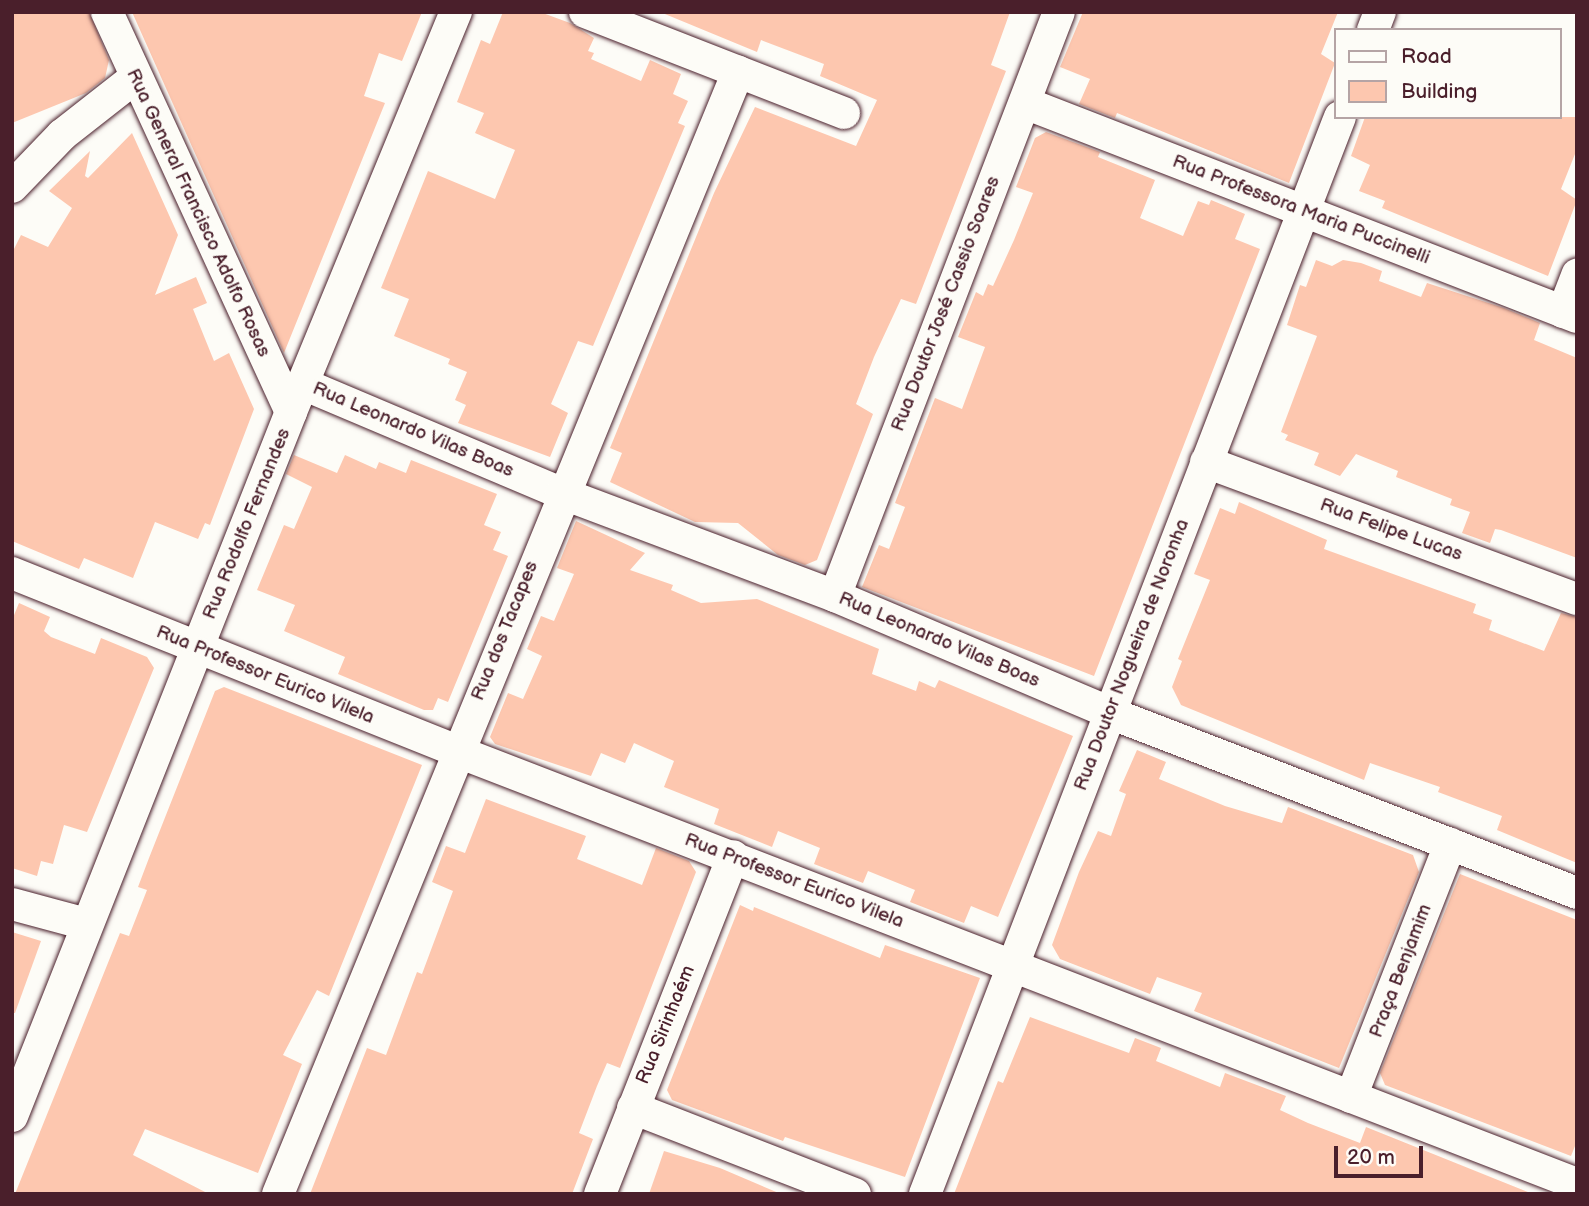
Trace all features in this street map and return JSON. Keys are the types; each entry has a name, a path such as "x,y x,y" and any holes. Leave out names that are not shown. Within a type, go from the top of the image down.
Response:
{"street":[{"name":"Rua General Francisco Adolfo Rosas","path":"107,12 291,412"},
{"name":"Rua Rodolfo Fernandes","path":"12,1116 86,923 291,412 456,12"},
{"path":"585,12 844,113"},
{"name":"Rua Doutor José Cassio Soares","path":"835,596 1059,12"},
{"name":"Rua dos Tacapes","path":"278,1194 561,493 738,72"},
{"path":"12,187 62,135 136,77"},
{"name":"Rua Professora Maria Puccinelli","path":"1025,103 1570,315"},
{"name":"Rua Doutor Nogueira de Noronha","path":"925,1194 1339,119"},
{"path":"1570,315 1577,275"},
{"name":"Rua Leonardo Vilas Boas","path":"303,383 561,493 835,596 1110,713 1577,893"},
{"name":"Rua Felipe Lucas","path":"1206,462 1577,598"},
{"name":"Rua Professor Eurico Vilela","path":"12,573 456,751 1577,1184"},
{"name":"Praça Benjamim","path":"1351,1097 1450,844"},
{"name":"Rua Sirinhaém","path":"600,1194 733,856"},
{"path":"12,904 86,923"},
{"path":"634,1108 855,1194"}],"building":[{"path":"12,12 89,12 109,60 105,78 86,93 12,123"},
{"path":"132,12 422,12 402,61 379,53 364,96 385,103 284,353"},
{"path":"503,12 540,12 570,23 594,38 588,51 594,53 591,59 641,81 650,60 681,74 673,94 688,101 678,123 685,126 593,346 578,341 551,404 568,413 550,457 458,423 466,405 455,400 467,372 448,364 450,359 394,336 409,299 381,288 428,171 495,199 515,150 475,133 484,113 457,102 481,40 490,44"},
{"path":"660,12 1010,12 991,65 1006,71 916,304 901,299 874,357 856,404 873,414 817,560 805,565 778,555 738,523 695,522 610,482 622,453 610,448 714,193 755,107 856,146 877,100 820,76 824,64 761,40 757,52"},
{"path":"1083,12 1338,12 1321,54 1334,62 1334,66 1289,183 1117,113 1115,118 1079,104 1090,79 1060,67"},
{"path":"1577,117 1577,149 1561,189 1577,200 1548,276 1382,208 1385,201 1359,191 1370,165 1351,156 1364,119"},
{"path":"1046,132 1100,152 1098,157 1155,180 1140,218 1183,236 1198,201 1209,205 1211,200 1245,214 1235,239 1260,249 1094,676 862,587 879,545 889,549 905,507 895,503 935,398 962,409 985,347 958,337 976,292 983,296 988,284 993,286 1014,240 1033,193 1016,187 1035,138"},
{"path":"132,133 178,235 155,295 196,277 207,303 193,309 214,361 229,353 254,409 210,525 205,523 198,539 155,522 133,578 84,558 79,569 12,541 12,253 21,235 48,247 72,208 49,191 90,151 85,176 88,178"},
{"path":"1316,260 1332,266 1343,260 1361,263 1382,271 1379,281 1421,297 1427,283 1504,308 1540,323 1534,340 1577,358 1577,558 1501,530 1495,529 1490,543 1462,533 1470,512 1450,505 1452,499 1396,477 1398,471 1356,454 1340,476 1314,465 1319,453 1285,440 1288,435 1281,432 1317,336 1287,325 1300,285 1306,287"},
{"path":"294,455 337,473 345,455 376,469 379,462 406,473 411,460 497,494 484,525 501,532 493,550 508,556 448,702 438,698 433,710 424,710 338,674 345,657 284,631 295,605 257,590 284,525 294,529 312,487 286,474"},
{"path":"1239,502 1327,540 1324,549 1476,604 1473,613 1492,620 1489,630 1544,651 1561,613 1577,617 1577,863 1497,830 1502,816 1438,792 1440,787 1370,763 1364,780 1181,705 1172,687 1182,661 1178,659 1210,580 1194,574 1220,508 1235,514"},
{"path":"576,521 645,553 630,570 673,585 671,590 701,603 757,599 879,649 872,674 916,691 919,681 935,688 939,680 1073,736 998,917 971,906 964,923 910,902 915,890 868,871 863,883 814,864 820,848 778,831 772,847 714,824 719,809 664,787 674,761 634,743 625,763 601,753 591,776 495,744 490,737 508,693 523,699 542,656 527,649 541,616 554,621 574,574 557,568"},
{"path":"19,603 50,617 44,631 51,637 95,654 101,638 147,657 154,668 87,832 64,825 53,864 41,861 37,876 12,868 12,620"},
{"path":"224,687 422,765 329,996 317,990 283,1055 302,1064 258,1173 145,1129 133,1155 209,1194 15,1194 120,933 129,936 147,890 138,887 149,858 215,691"},
{"path":"1137,750 1166,762 1159,779 1225,806 1282,823 1288,807 1413,855 1419,872 1339,1068 1194,1011 1202,993 1157,977 1150,994 1060,959 1052,945 1079,872 1098,831 1111,836 1126,794 1119,791"},
{"path":"486,799 586,836 577,859 642,885 656,848 689,861 696,872 620,1068 607,1063 597,1086 579,1133 593,1139 572,1194 310,1194 367,1048 386,1055 417,972 422,974 453,891 432,882 446,846 465,853"},
{"path":"1460,874 1577,920 1577,1141 1571,1156 1385,1085 1380,1073"},
{"path":"740,905 753,911 754,907 880,958 885,945 980,978 905,1177 785,1137 783,1141 672,1100 667,1090"},
{"path":"12,932 41,941 15,1013 12,1013"},
{"path":"1030,1017 1129,1053 1135,1038 1161,1048 1156,1061 1220,1087 1225,1073 1286,1096 1280,1110 1308,1123 1360,1143 1366,1127 1533,1194 954,1194 998,1081 1003,1083"},
{"path":"664,1151 720,1168 781,1194 649,1194"}]}
